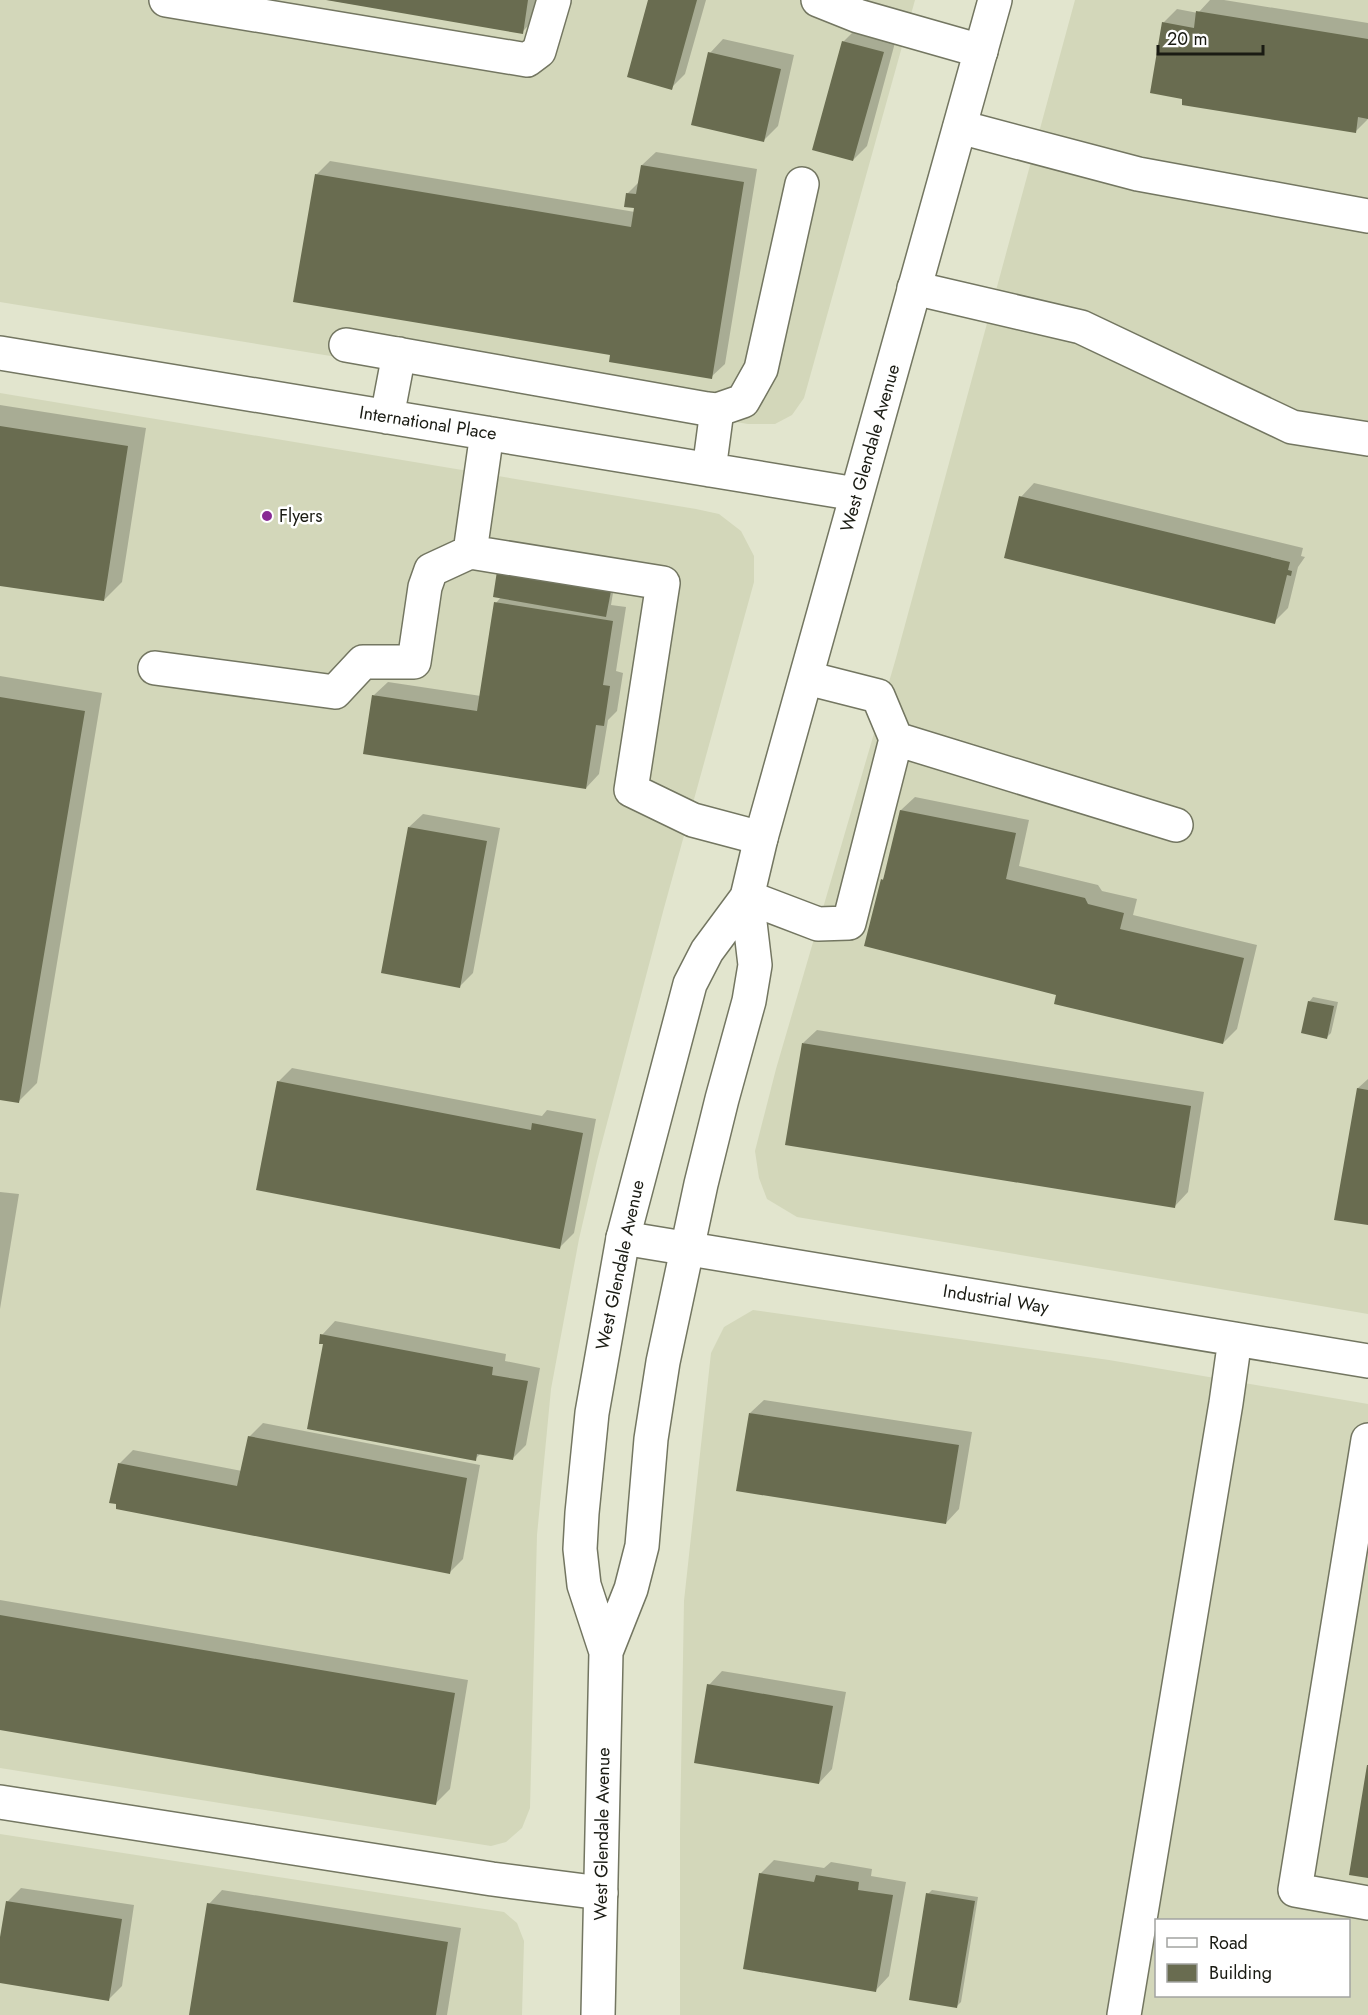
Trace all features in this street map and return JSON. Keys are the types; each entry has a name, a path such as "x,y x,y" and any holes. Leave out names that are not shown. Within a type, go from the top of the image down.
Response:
{"main road":[{"path":"166,0 527,60 539,51 554,0"},
{"path":"818,0 858,16 981,51"},
{"name":"West Glendale Avenue","path":"606,1653 631,1589 642,1546 651,1439 659,1384 686,1249 722,1099 749,1001 755,965 747,897 761,838 856,494 995,0"},
{"path":"960,127 1138,174 1368,216"},
{"path":"346,345 717,410 743,401 761,369 802,184"},
{"path":"914,288 1081,327 1292,427 1368,439"},
{"name":"International Place","path":"0,353 856,494"},
{"path":"387,417 399,354"},
{"path":"709,470 717,410"},
{"path":"470,552 487,433"},
{"path":"155,669 335,692 363,662 414,662 425,587 432,570 470,552 663,584 631,790 693,820 761,838"},
{"path":"747,897 818,924 849,923 896,739 878,696 807,678"},
{"path":"896,739 1176,825"},
{"name":"West Glendale Avenue","path":"598,2015 606,1653 584,1585 580,1550 592,1413 623,1238 690,984 707,951 747,897"},
{"name":"Industrial Way","path":"623,1238 1368,1361"},
{"path":"1124,2015 1235,1339"},
{"path":"1368,1440 1295,1890 1368,1903"},
{"path":"0,1802 492,1879 601,1893"}],"shaded area":[{"path":"0,0 915,0 804,398 792,415 775,424 748,424 0,302"},
{"path":"1075,0 1368,0 1368,1314 797,1217 767,1199 759,1178 755,1151 776,1069 896,658"},
{"path":"0,393 696,509 719,514 741,531 754,556 754,582 664,908 597,1161 579,1239 551,1389 537,1535 530,1808 522,1828 506,1842 491,1846 0,1768"},
{"path":"753,1310 1109,1360 1368,1404 1368,2015 680,2015 684,1601 711,1353 724,1327"},
{"path":"0,1834 504,1912 517,1923 524,1941 522,2015 0,2015"}],"building":[{"path":"326,0 528,0 523,34"},
{"path":"648,0 697,0 672,90 627,77"},
{"path":"1196,11 1368,39 1368,119 1358,117 1356,133 1182,105 1182,99 1150,93 1162,22 1194,28"},
{"path":"842,41 884,52 853,161 812,150"},
{"path":"708,52 781,69 764,142 691,125"},
{"path":"641,165 744,182 712,379 609,362 610,355 293,302 315,174 631,227 634,208 624,207 626,193 636,194"},
{"path":"0,426 128,446 104,601 0,586"},
{"path":"1019,496 1290,562 1288,570 1292,571 1291,576 1287,575 1275,624 1004,558"},
{"path":"497,571 611,591 606,617 493,597"},
{"path":"494,602 613,621 603,685 610,686 604,726 596,725 586,789 363,754 372,695 477,711"},
{"path":"0,697 85,711 19,1103 0,1100"},
{"path":"900,810 1016,833 1006,879 1085,898 1088,904 1124,913 1120,929 1244,958 1223,1044 1054,1004 1056,995 864,946"},
{"path":"408,827 487,841 460,988 381,973"},
{"path":"1308,1001 1334,1006 1327,1039 1301,1033"},
{"path":"802,1043 1191,1106 1175,1208 785,1145"},
{"path":"277,1081 531,1130 532,1123 583,1133 560,1249 256,1190"},
{"path":"1357,1088 1368,1090 1368,1225 1334,1220"},
{"path":"320,1334 493,1367 492,1375 528,1381 513,1460 477,1454 476,1461 307,1429 323,1344 319,1344"},
{"path":"749,1413 959,1445 946,1524 736,1491"},
{"path":"248,1436 467,1478 450,1574 116,1509 116,1504 109,1503 118,1463 237,1486"},
{"path":"0,1615 455,1693 436,1805 0,1730"},
{"path":"707,1684 833,1706 819,1784 694,1763"},
{"path":"1368,1765 1368,1878 1349,1875"},
{"path":"759,1873 814,1882 816,1875 859,1882 858,1890 893,1895 876,1992 743,1969"},
{"path":"926,1893 975,1901 957,2008 909,2000"},
{"path":"6,1901 122,1919 109,2001 0,1983 0,1937"},
{"path":"207,1903 448,1942 436,2015 189,2015"}],"place":[{"name":"Flyers","path":"267,516"}]}
